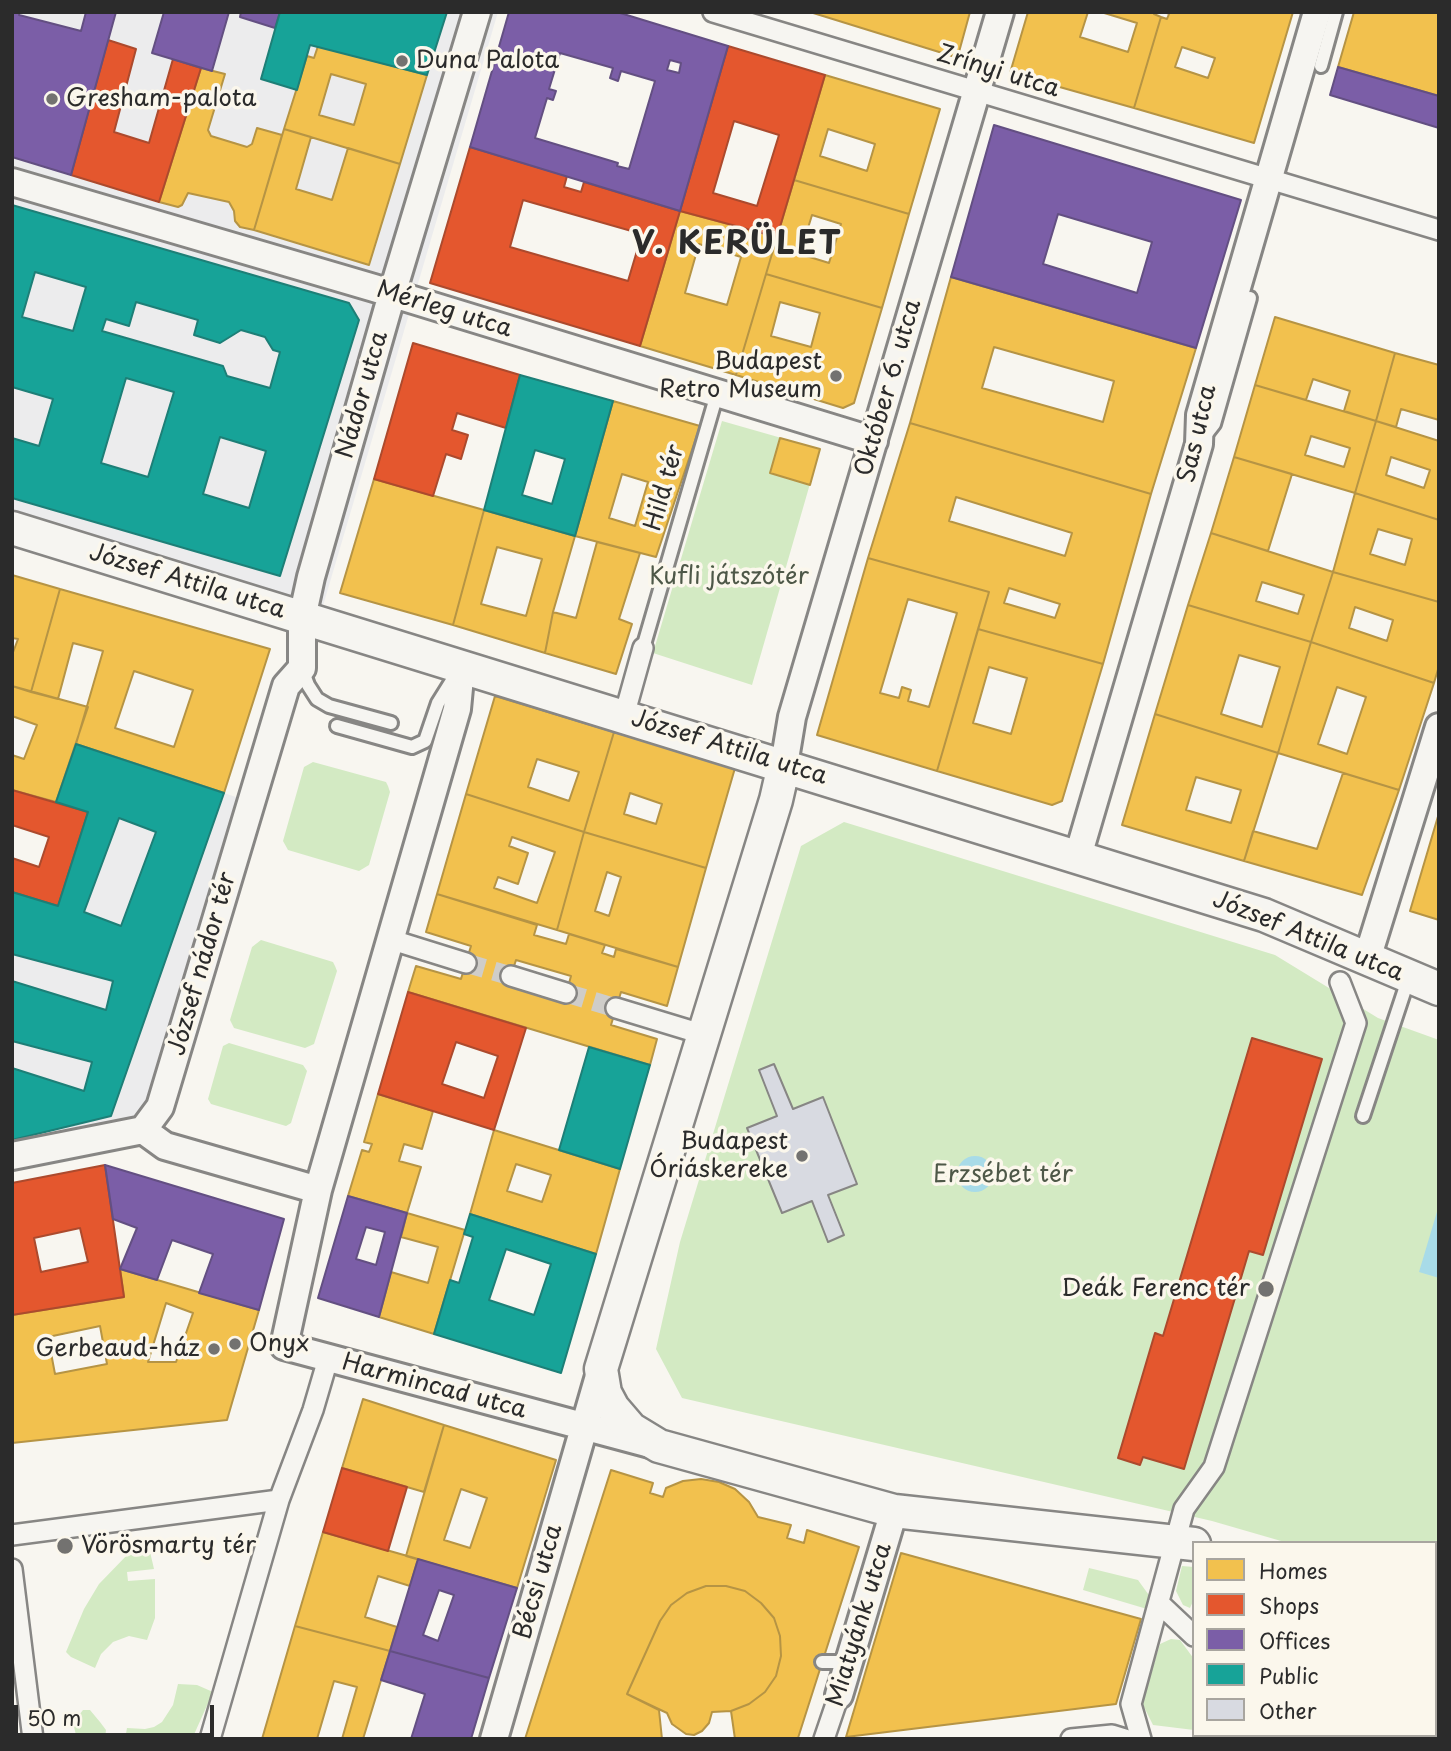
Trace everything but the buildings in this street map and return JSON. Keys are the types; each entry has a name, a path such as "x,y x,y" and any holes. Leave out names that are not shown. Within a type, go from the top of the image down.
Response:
{"street":[{"name":"Nádor utca","path":"302,618 392,294 477,12"},
{"name":"Zrínyi utca","path":"713,12 1439,230"},
{"name":"Október 6. utca","path":"783,765 792,717 1000,12"},
{"name":"Sas utca","path":"1078,856 1199,444 1200,415 1317,12"},
{"name":"Mérleg utca","path":"12,182 874,441"},
{"name":"József Attila utca","path":"12,528 1264,915 1439,989"},
{"path":"302,618 302,668"},
{"name":"Hild tér","path":"624,716 643,648"},
{"path":"12,1156 143,1130 165,1146 318,1189 457,709 461,667"},
{"name":"József nádor tér","path":"143,1130 160,1107 286,685 302,668"},
{"path":"1367,959 1439,727"},
{"path":"783,765 776,800 584,1426 894,1511 1184,1543"},
{"path":"389,939 466,963"},
{"path":"511,976 566,993"},
{"path":"1141,1739 1130,1704 1159,1603 1184,1543 1184,1509 1214,1468 1356,1023 1340,982"},
{"path":"616,1009 705,1035"},
{"name":"Harmincad utca","path":"318,1189 284,1346 584,1426"},
{"path":"210,1739 279,1500 313,1410 328,1359"},
{"path":"601,1369 605,1393 619,1417 631,1429 659,1446"},
{"name":"Bécsi utca","path":"494,1739 584,1426"},
{"path":"12,1535 279,1500"},
{"name":"Miatyánk utca","path":"824,1739 894,1511"},
{"path":"12,1569 33,1739"},
{"path":"1159,1603 1192,1634"},
{"path":"1071,1739 1112,1735 1125,1739"}],"lane":[{"path":"1321,66 1336,12"},
{"path":"1199,444 1214,424 1250,298"},
{"name":"Hild tér","path":"643,648 717,394"},
{"path":"337,726 412,747 425,741 438,703 461,667"},
{"path":"302,668 317,699 329,706 391,723"},
{"path":"1363,1116 1409,978"},
{"path":"822,1662 849,1662"}],"shaded area":[{"path":"12,12 498,12 320,616 12,522"},
{"path":"76,744 242,799 150,1137 12,1169 12,892 57,906 87,812 56,802"}],"green space":[{"name":"Kufli játszótér","path":"722,421 820,449 752,685 653,653"},
{"path":"313,762 386,782 388,786 390,792 369,865 359,871 288,850 283,841 304,767"},
{"name":"Erzsébet tér","path":"844,822 1275,955 1378,1018 1439,1040 1439,1574 1437,1541 1281,1541 1212,1521 682,1398 656,1349 680,1242 801,846"},
{"path":"261,940 333,962 337,971 314,1044 305,1048 234,1028 230,1020 252,947"},
{"path":"229,1043 303,1065 307,1071 291,1123 286,1126 211,1104 208,1099 223,1046"},
{"path":"148,1543 154,1569 127,1572 128,1581 155,1579 155,1618 147,1640 129,1636 113,1642 101,1654 95,1668 71,1657 66,1652 84,1609 99,1584 130,1552"},
{"path":"1182,1566 1192,1567 1190,1608 1183,1605 1176,1591"},
{"path":"1089,1568 1138,1580 1151,1598 1147,1609 1083,1590"},
{"path":"1171,1639 1180,1640 1192,1656 1192,1730 1153,1725 1142,1703 1160,1644"},
{"path":"178,1684 197,1685 213,1692 192,1739 125,1739 127,1728 145,1729 162,1722 173,1705"},
{"path":"83,1710 90,1710 100,1722 106,1730 105,1739 77,1739 74,1727"}],"water":[{"path":"975,1156 988,1161 993,1174 988,1187 975,1192 962,1187 957,1174 962,1161"},
{"path":"1439,1205 1439,1278 1419,1272"}],"tunnel":[{"path":"466,963 511,976"},
{"path":"566,993 616,1008"}],"place":[{"name":"Duna Palota","path":"402,61"},
{"name":"Gresham-palota","path":"52,99"},
{"name":"Budapest Retro Museum","path":"836,376"},
{"name":"Budapest Óriáskereke","path":"802,1156"},
{"name":"Deák Ferenc tér","path":"1266,1289"},
{"name":"Onyx","path":"235,1344"},
{"name":"Gerbeaud-ház","path":"214,1349"},
{"name":"Vörösmarty tér","path":"65,1546"}],"district":[{"name":"V. KERÜLET","path":"737,245"}]}
